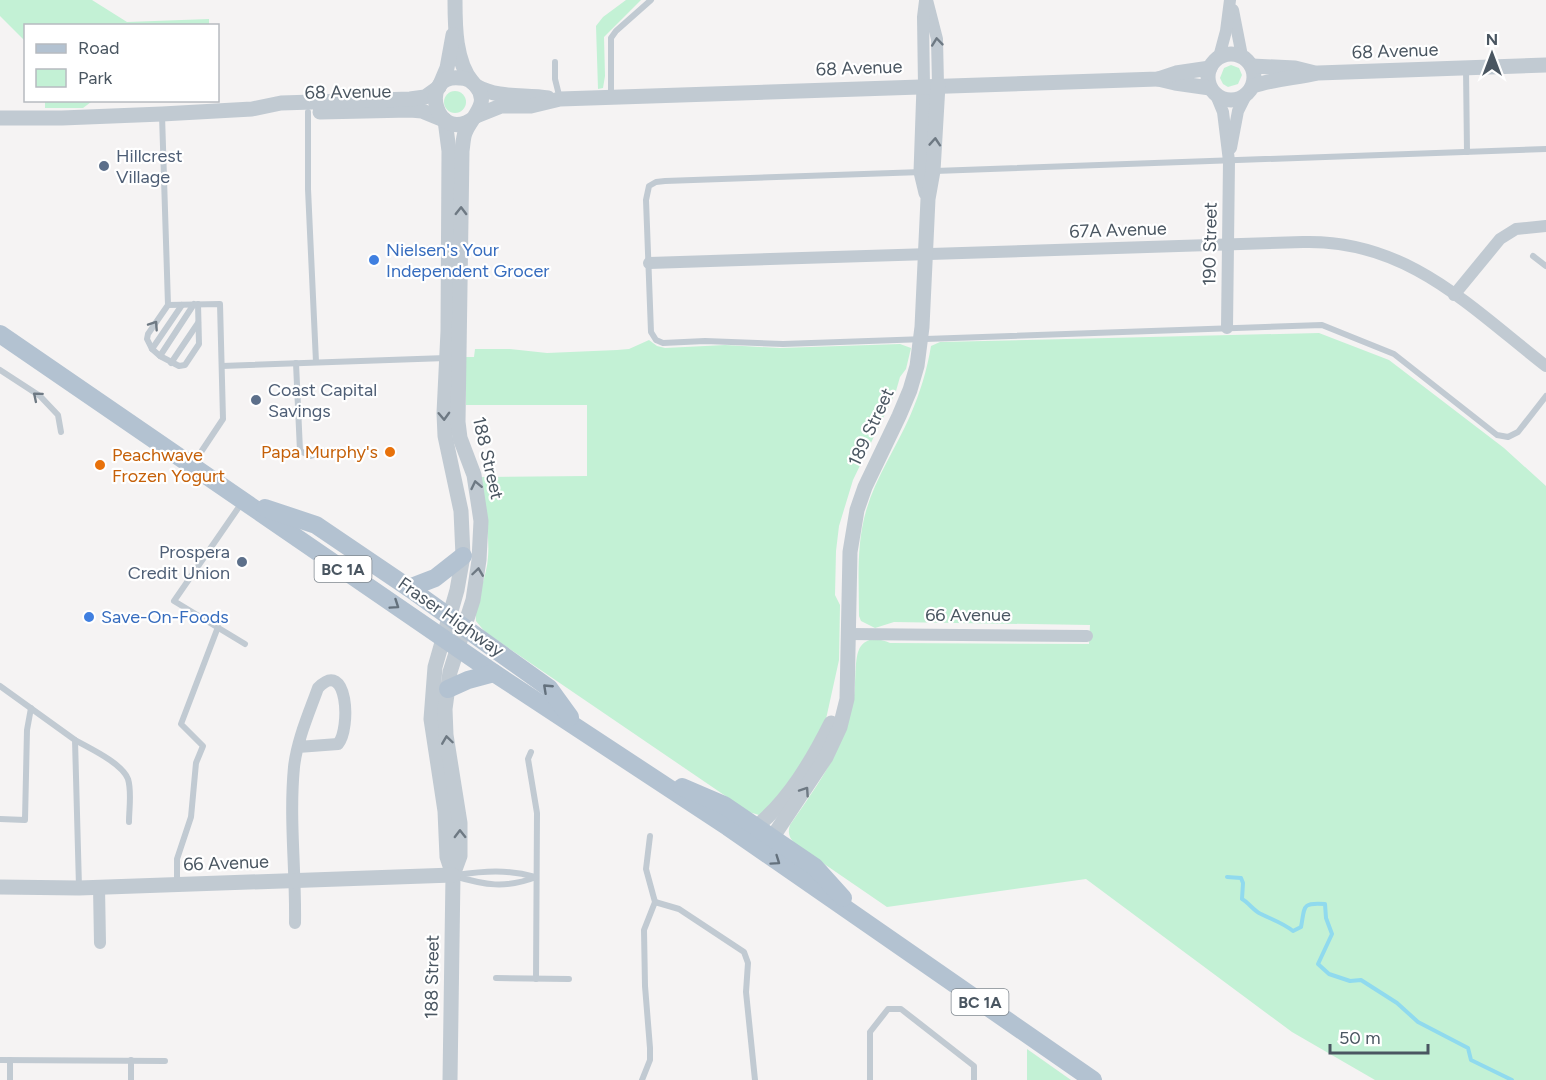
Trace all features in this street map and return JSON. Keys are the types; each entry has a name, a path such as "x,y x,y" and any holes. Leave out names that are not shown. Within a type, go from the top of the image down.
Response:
{"main road":[{"name":"Fraser Highway","path":"0,334 494,673 728,827 1093,1080"},
{"name":"Fraser Highway","path":"243,501 316,525 549,688 576,726"},
{"path":"409,588 435,578 463,556"},
{"path":"448,689 468,680 494,673"},
{"name":"Fraser Highway","path":"647,773 724,805 815,867 867,924"},
{"path":"728,827 767,840 772,838"}],"street":[{"path":"455,0 455,17 447,68 435,103 437,112 445,120 459,124 475,117 481,101 476,86 463,67 455,17"},
{"name":"189 Street","path":"772,838 826,758 840,727 849,690 847,672 850,552 857,510 865,487 910,390 917,366 921,339 926,254 931,85 923,17 926,0"},
{"path":"1231,0 1247,61 1255,75 1249,91 1238,99 1229,100 1213,91 1208,79 1226,31 1231,0"},
{"path":"1214,62 1230,54 1247,61"},
{"name":"68 Avenue","path":"1247,61 1318,73"},
{"name":"68 Avenue","path":"1158,79 1214,62"},
{"name":"68 Avenue","path":"1249,91 1264,82 1295,79 1318,73 1546,65"},
{"path":"439,87 457,77 468,80 476,86"},
{"name":"68 Avenue","path":"476,86 500,95 531,95 560,99 1158,79 1213,91"},
{"name":"68 Avenue","path":"252,110 281,103 410,99 425,97 439,87"},
{"name":"190 Street","path":"1213,91 1223,112 1229,161 1227,328"},
{"name":"190 Street","path":"1229,161 1238,111 1249,91"},
{"name":"68 Avenue","path":"475,117 501,106 531,106 560,99"},
{"name":"68 Avenue","path":"0,118 62,118 252,110 280,113 410,110 422,111 445,120"},
{"name":"188 Street","path":"450,1080 453,875 447,857 445,811 431,719 432,688 442,637 457,590 463,556 461,511 445,436 444,413 453,356 462,151 465,132 475,117"},
{"name":"188 Street","path":"445,120 449,151 448,331 453,356 459,430 474,475 481,521 477,576 465,628 453,663 446,709 446,735 460,823 460,856 453,875"},
{"path":"1454,295 1500,239 1516,229 1546,226"},
{"name":"67A Avenue","path":"650,263 1311,242 1360,247 1388,255 1433,279 1546,366"},
{"name":"66 Avenue","path":"848,634 1087,636"},
{"name":"189 Street","path":"756,827 776,811 816,752 831,723 847,672"},
{"path":"295,923 294,766 298,747 318,688 323,682 331,680 340,684 344,691 345,731 343,739 338,744 298,747"},
{"name":"66 Avenue","path":"0,887 79,888 453,875"},
{"path":"99,887 100,943"}],"lane":[{"path":"611,97 611,38 651,0"},
{"path":"555,62 555,79 560,99"},
{"path":"1466,69 1467,152"},
{"path":"308,112 308,189 316,362"},
{"path":"162,114 168,305 148,334 147,344 159,356 171,363 185,365 199,344 196,304"},
{"path":"1546,149 656,182 649,186 646,200 651,332 656,340 663,343 713,341 783,344 1322,325 1394,354 1497,435 1508,437 1518,432 1546,396"},
{"path":"1533,256 1546,266"},
{"path":"159,356 196,304"},
{"path":"168,305 220,304 223,419 192,466"},
{"path":"152,349 182,305"},
{"path":"171,363 199,322"},
{"path":"222,366 453,356"},
{"path":"296,363 300,451 310,456 323,452"},
{"path":"0,370 40,396 58,415 61,432"},
{"path":"243,501 174,601 245,644"},
{"path":"177,884 177,859 191,817 196,763 203,747 181,724 218,627"},
{"path":"0,686 75,740 117,765 127,777 129,822"},
{"path":"0,819 25,820 27,730 31,708"},
{"path":"75,740 79,888"},
{"path":"531,752 528,759 537,813 536,979"},
{"path":"642,1080 650,1060 644,930 655,902 646,869 650,836"},
{"path":"453,875 481,871 516,871 536,877"},
{"path":"453,875 483,884 517,884 536,877"},
{"path":"655,902 679,909 744,952 748,963 746,992 755,1080"},
{"path":"496,978 569,979"},
{"path":"870,1080 870,1032 888,1009 901,1009 974,1066 974,1080"},
{"path":"0,1060 165,1060"},
{"path":"10,1060 10,1080"},
{"path":"131,1060 131,1080"}],"green space":[{"path":"0,0 92,0 127,22 209,19 209,24 24,24 24,40 0,16"},
{"path":"626,0 641,0 604,37 605,76 603,88 598,89 596,26 603,17"},
{"path":"1231,65 1239,68 1242,75 1238,84 1228,87 1220,78 1224,68"},
{"path":"455,91 463,94 466,102 463,110 455,113 447,110 444,102 447,94"},
{"path":"45,102 91,102 83,108 45,108"},
{"path":"1319,333 1389,360 1504,448 1546,486 1546,1080 1375,1080 1292,1032 1086,879 887,907 798,846 790,837 790,825 823,775 839,744 853,701 857,657 864,643 875,639 890,643 1089,644 1090,625 894,622 875,628 861,621 859,616 859,564 866,511 875,486 914,407 931,346 940,342"},
{"path":"649,340 665,348 725,345 780,348 900,344 911,348 906,369 900,377 896,391 853,480 839,526 835,595 840,605 839,660 826,719 817,739 774,806 759,815 749,812 485,632 476,621 488,548 481,477 587,476 587,405 466,405 466,357 474,357 475,349 510,349 547,353 617,350 629,349"},
{"path":"1027,1049 1071,1080 1027,1080"}],"waterway":[{"path":"1227,877 1241,878 1242,899 1258,913 1293,931 1301,927 1304,910 1308,905 1325,904 1326,918 1332,934 1318,964 1329,974 1350,981 1361,980 1397,1003 1418,1022 1468,1048 1471,1060 1512,1080"}],"place":[{"name":"Hillcrest Village","path":"104,166"},
{"name":"Nielsen's Your Independent Grocer","path":"374,260"},
{"name":"Coast Capital Savings","path":"256,400"},
{"name":"Papa Murphy's","path":"390,452"},
{"name":"Peachwave Frozen Yogurt","path":"100,465"},
{"name":"Prospera Credit Union","path":"242,562"},
{"name":"Save-On-Foods","path":"89,617"}]}
